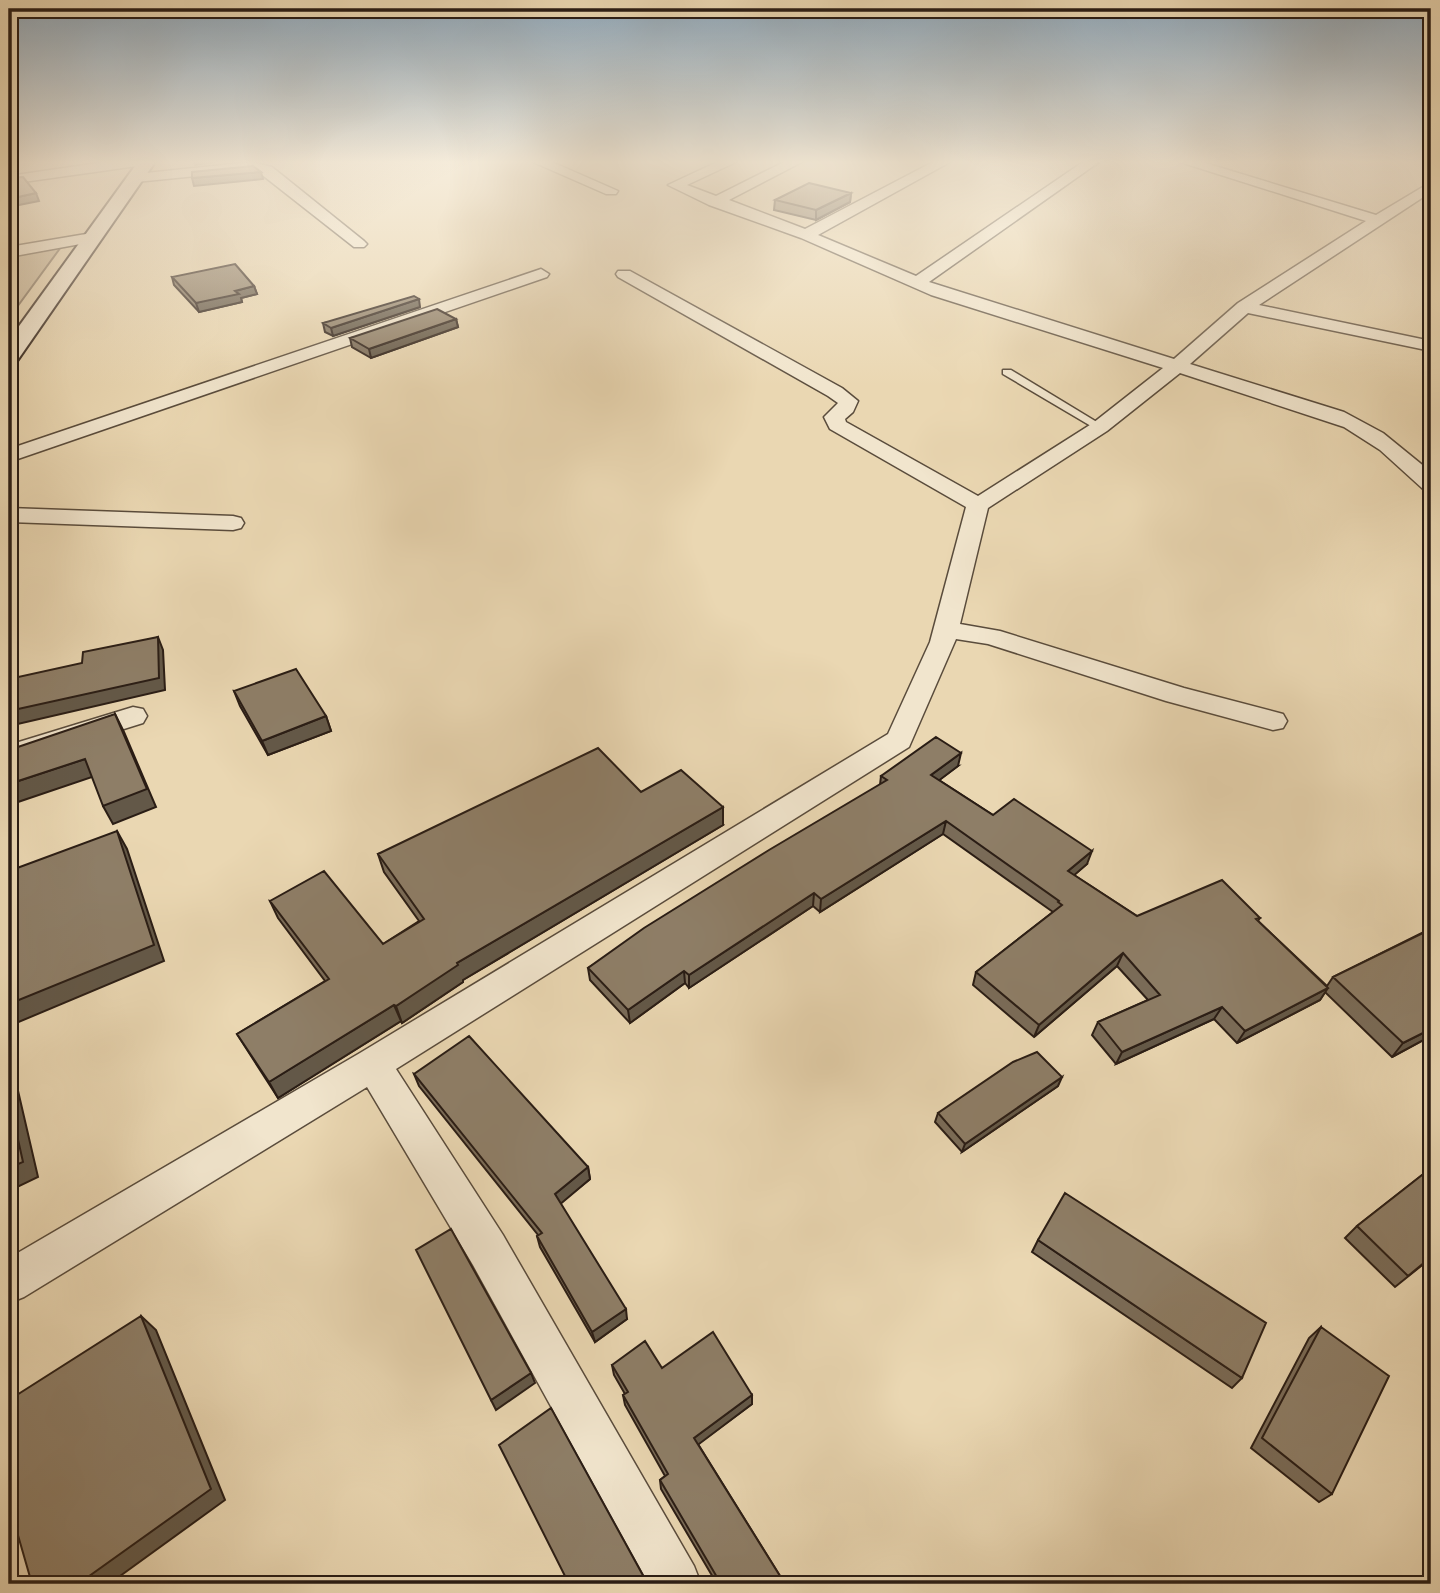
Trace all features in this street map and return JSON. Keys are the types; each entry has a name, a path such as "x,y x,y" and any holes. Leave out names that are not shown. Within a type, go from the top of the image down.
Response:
{"street":[{"path":"349,236 359,244"},
{"path":"809,236 916,283 1337,416 1364,428 1399,453 1431,484"},
{"path":"916,283 984,236"},
{"path":"9,1282 373,1064 899,740 946,630 978,505 1100,427 1179,365 1244,307 1353,236"},
{"path":"9,252 92,238"},
{"path":"9,356 92,238"},
{"path":"9,456 541,274"},
{"path":"624,274 842,396 848,401 846,408 834,417 837,425 978,505"},
{"path":"1244,307 1431,346"},
{"path":"9,515 233,523"},
{"path":"946,630 990,637 1176,695 1273,720"},
{"path":"9,755 133,716"},
{"path":"373,1064 488,1250 676,1584"}],"lane":[{"path":"1007,372 1100,427"}],"shaded area":[{"path":"61,247 9,318 9,255 37,248"}],"building":[{"path":"235,264 254,286 235,291 239,294 196,303 172,277"},
{"path":"414,296 419,299 331,328 323,323"},
{"path":"437,309 456,319 369,349 350,338"},
{"path":"158,637 159,678 9,711 9,679 82,663 83,652"},
{"path":"296,669 326,716 262,741 234,691"},
{"path":"115,714 147,789 103,806 85,759 9,784 9,750"},
{"path":"936,737 961,753 931,775 993,815 1014,799 1092,851 1068,871 1137,916 1222,880 1260,918 1256,919 1328,988 1245,1031 1222,1007 1122,1052 1098,1022 1160,995 1123,953 1039,1025 976,972 1062,905 946,821 821,899 814,893 689,975 684,971 628,1010 588,968 644,928 887,780 881,776"},
{"path":"598,748 641,792 681,770 723,807 457,963 458,965 396,1006 269,1082 237,1034 329,979 270,901 324,871 383,944 424,919 378,854"},
{"path":"117,831 154,945 9,1004 9,871"},
{"path":"1431,929 1431,1029 1403,1043 1333,977"},
{"path":"469,1036 588,1167 555,1194 626,1309 592,1332 537,1236 542,1233 414,1074"},
{"path":"1037,1052 1062,1077 965,1144 938,1113 1013,1062"},
{"path":"9,1099 23,1162 9,1168"},
{"path":"1431,1168 1431,1257 1408,1276 1357,1226"},
{"path":"1065,1193 1266,1323 1242,1378 1038,1240"},
{"path":"451,1229 531,1373 491,1400 416,1250"},
{"path":"141,1316 211,1489 78,1584 32,1584 9,1504 9,1400"},
{"path":"1321,1327 1389,1376 1332,1494 1262,1438"},
{"path":"713,1332 752,1395 694,1438 785,1584 721,1584 660,1480 668,1474 623,1395 628,1392 612,1365 645,1341 662,1368"},
{"path":"551,1408 645,1579 656,1580 658,1584 569,1584 499,1445"}]}
